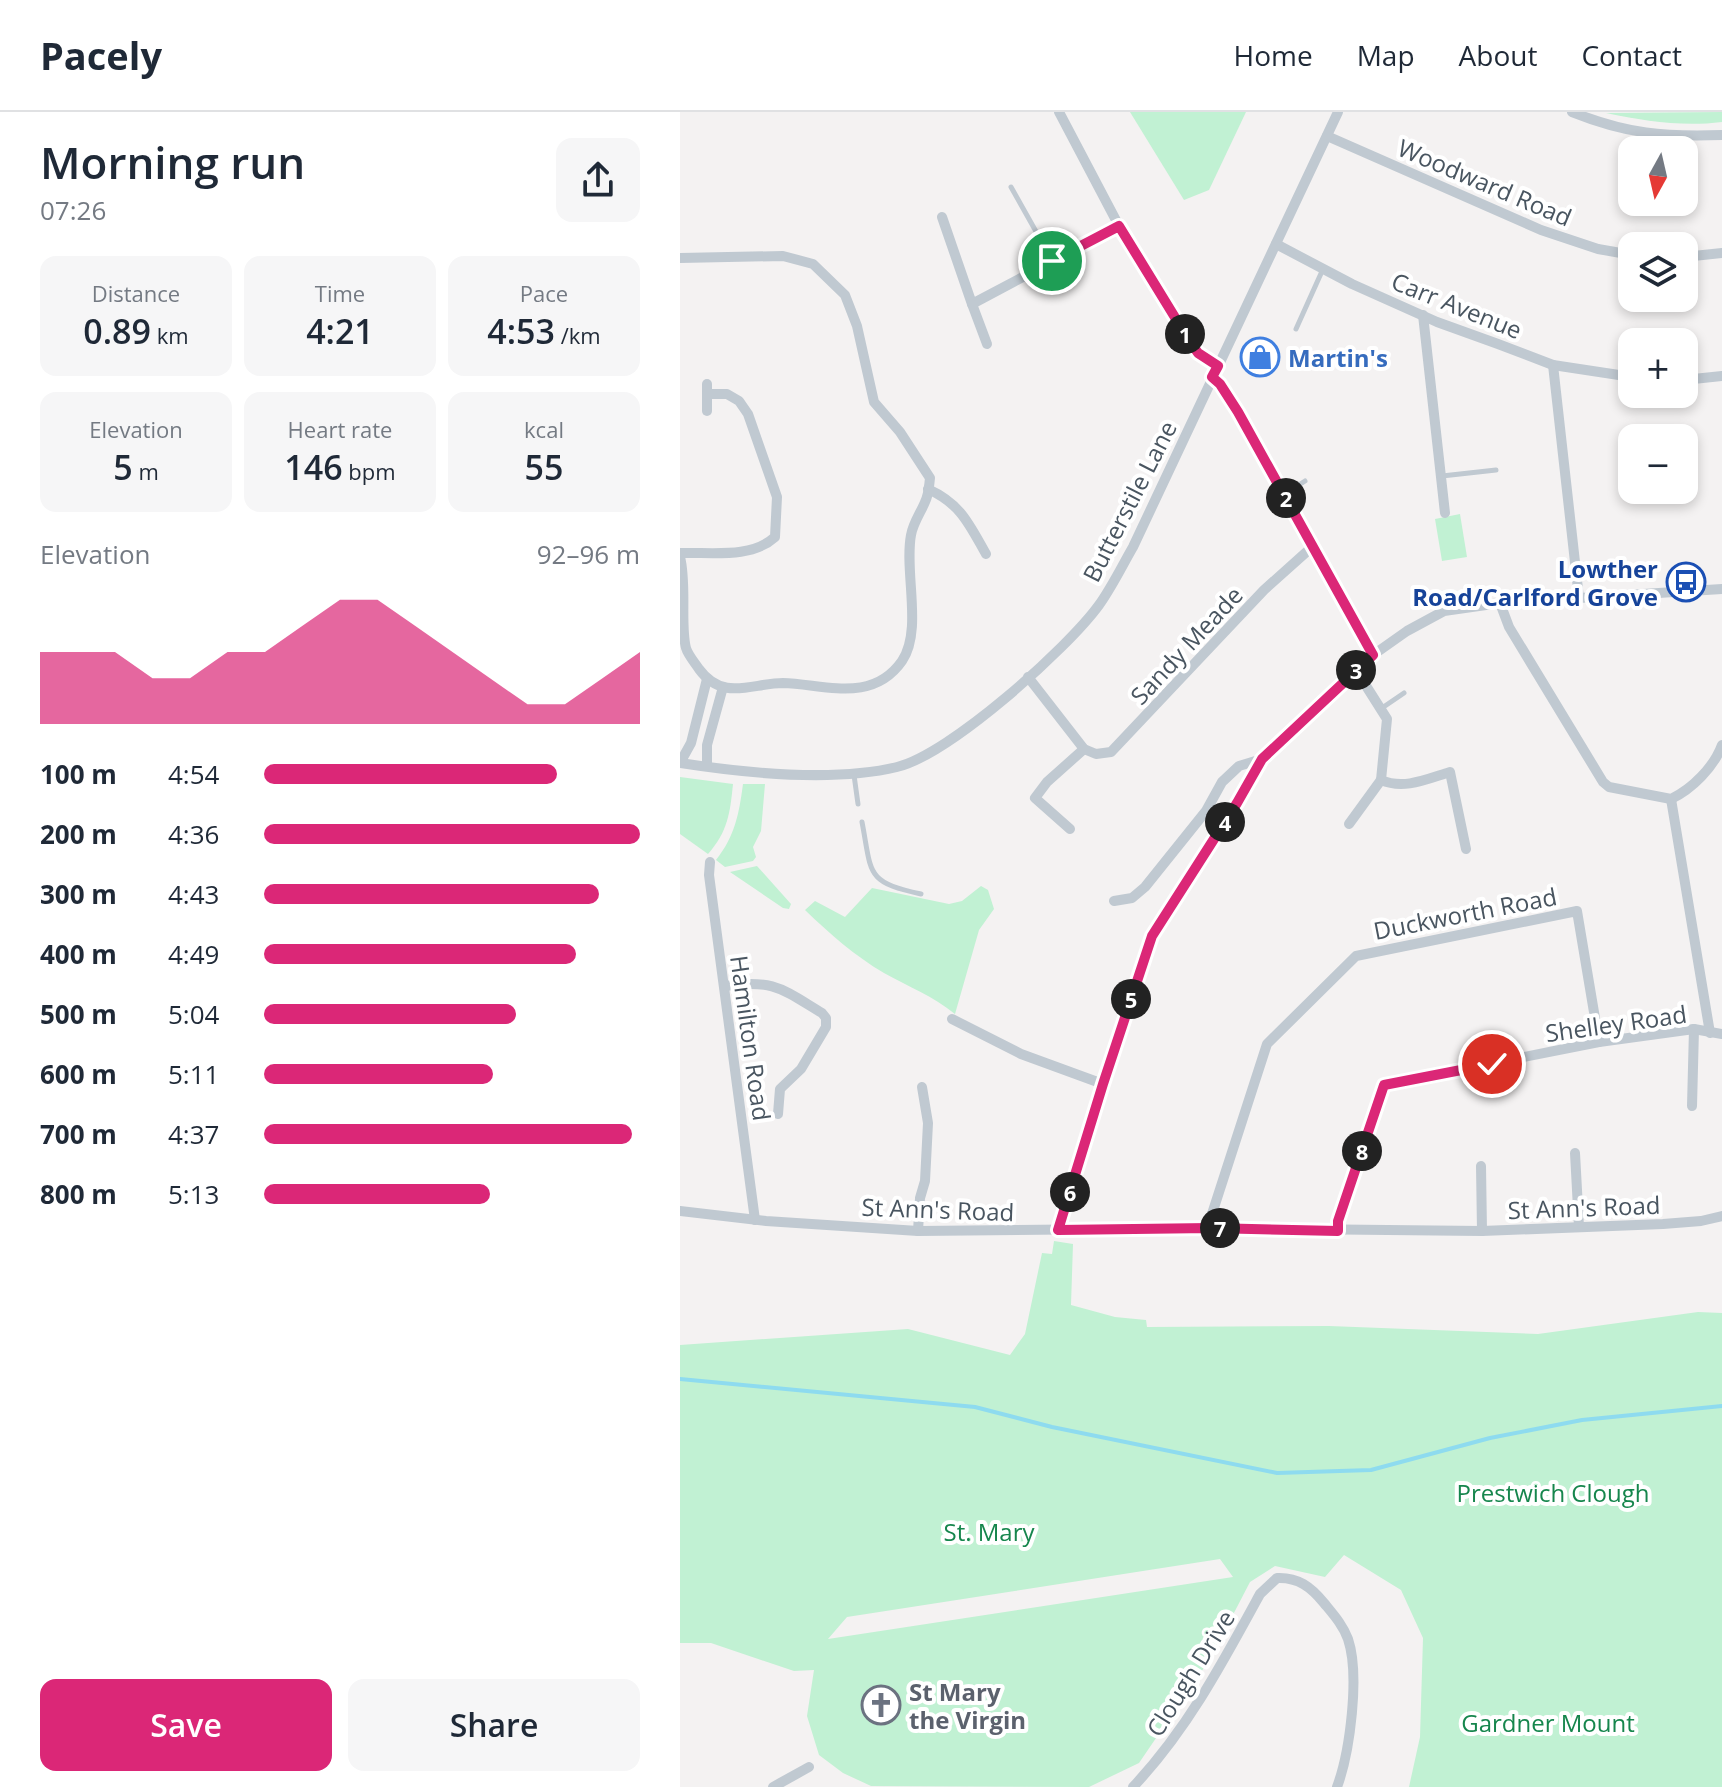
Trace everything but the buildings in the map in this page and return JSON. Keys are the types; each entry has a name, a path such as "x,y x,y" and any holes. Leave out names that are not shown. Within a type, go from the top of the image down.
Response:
{"street":[{"path":"1059,112 1119,226 1187,337 1198,353 1218,366"},
{"name":"Butterstile Lane","path":"680,763 854,775 901,766 935,750 981,717 1069,641 1100,604 1133,547 1338,112"},
{"path":"1572,112 1609,127 1671,136 1722,135"},
{"name":"Woodward Road","path":"1327,136 1541,230 1618,253"},
{"path":"942,217 987,344"},
{"path":"972,304 1119,226"},
{"name":"Carr Avenue","path":"1276,244 1423,315 1553,365 1618,375"},
{"path":"1698,256 1722,253"},
{"path":"680,258 783,256 813,264 845,295 857,326 874,402 900,432 930,478 927,498 911,532 908,564 912,611 909,643 903,659 893,671 869,685 836,690 777,683 756,688 723,687 707,679 683,648 680,555 750,551 765,546 775,537 777,497 748,414 739,401 707,389 707,411"},
{"path":"1423,315 1445,513"},
{"path":"1553,365 1579,598"},
{"path":"1698,379 1722,376"},
{"path":"1212,377 1238,412 1373,655"},
{"path":"928,489 942,495 961,510 986,554"},
{"name":"Sandy Meade","path":"1084,749 1103,755 1118,746 1264,590 1312,547"},
{"path":"1058,1230 1152,936 1262,759 1373,655 1407,631 1444,611 1500,603 1722,589"},
{"path":"1500,603 1509,627 1603,782 1618,791 1671,799 1688,789 1710,767 1722,745"},
{"path":"1349,824 1381,780 1387,719 1356,670"},
{"path":"1028,677 1084,749 1047,782 1035,798 1070,829"},
{"path":"680,763 691,743 707,679"},
{"path":"707,766 707,745 723,687"},
{"path":"1114,901 1132,898 1145,887 1206,811 1222,782 1239,766 1262,759"},
{"path":"1381,780 1406,784 1450,772 1466,849"},
{"path":"1671,799 1710,1033"},
{"name":"Hamilton Road","path":"710,862 709,875 755,1220"},
{"name":"Duckworth Road","path":"1210,1228 1267,1044 1356,956 1577,911 1599,1042"},
{"path":"725,986 749,983 779,986 826,1018 826,1027 801,1069 780,1089 778,1114"},
{"path":"952,1019 1043,1063 1103,1084"},
{"path":"1692,1106 1694,1029"},
{"name":"Shelley Road","path":"1338,1231 1338,1221 1384,1085 1599,1042 1694,1029 1722,1034"},
{"path":"918,1231 928,1123 922,1087"},
{"path":"1575,1153 1579,1227"},
{"path":"1481,1166 1482,1231"},
{"name":"St Ann's Road","path":"680,1211 755,1220 918,1231 1210,1228 1482,1231 1701,1221 1722,1216"},
{"name":"Clough Drive","path":"1133,1787 1187,1722 1260,1594 1277,1578 1295,1579 1316,1593 1338,1619 1348,1640 1352,1659 1350,1726 1348,1750 1337,1787"},
{"path":"774,1787 809,1767"}],"lane":[{"path":"1011,187 1052,261"},
{"path":"1296,329 1323,268"},
{"path":"1441,476 1496,470"},
{"path":"1284,494 1305,481"},
{"path":"1381,709 1404,693"},
{"path":"854,775 858,804"},
{"path":"862,822 874,875 880,883 921,894"}],"green space":[{"path":"1130,112 1246,112 1209,190 1184,200"},
{"path":"1722,112 1722,122 1692,124 1649,121 1606,113"},
{"path":"1460,514 1467,557 1442,561 1435,519"},
{"path":"680,777 733,784 727,821 708,854 680,834"},
{"path":"743,784 765,784 761,831 753,847 756,857 753,861 725,867 716,860 735,824"},
{"path":"757,866 791,904 789,909 730,872"},
{"path":"981,886 988,890 994,909 979,930 955,1014 863,959 805,910 815,901 845,917 872,888 949,904 962,901"},
{"name":"Prestwich Clough","path":"1054,1241 1073,1244 1071,1305 1115,1317 1146,1320 1147,1327 1329,1326 1538,1334 1698,1312 1722,1313 1722,1787 1409,1787 1420,1737 1423,1638 1401,1590 1344,1555 1325,1577 1275,1566 1250,1582 1210,1659 1139,1763 1089,1787 871,1786 843,1773 819,1755 807,1716 814,1670 794,1671 711,1643 680,1643 680,1345 908,1329 1010,1355 1025,1334 1042,1253 1052,1254","holes":["1220,1559 1233,1577 828,1639 847,1617"]}],"waterway":[{"path":"680,1379 975,1407 1052,1427 1277,1473 1371,1470 1490,1438 1582,1420 1722,1406"}],"place":[{"name":"Martin's","path":"1260,357"},
{"name":"Lowther Road/Carlford Grove","path":"1686,582"},
{"name":"St Mary the Virgin","path":"881,1705"}],"route":[{"path":"1052,261 1119,226 1198,353 1218,366 1212,377 1238,412 1373,655 1262,759 1152,936 1058,1230 1210,1228 1338,1231 1338,1221 1384,1085 1492,1064"}],"park label":[{"name":"St. Mary","path":"989,1531"},
{"name":"Gardner Mount","path":"1548,1722"}]}
